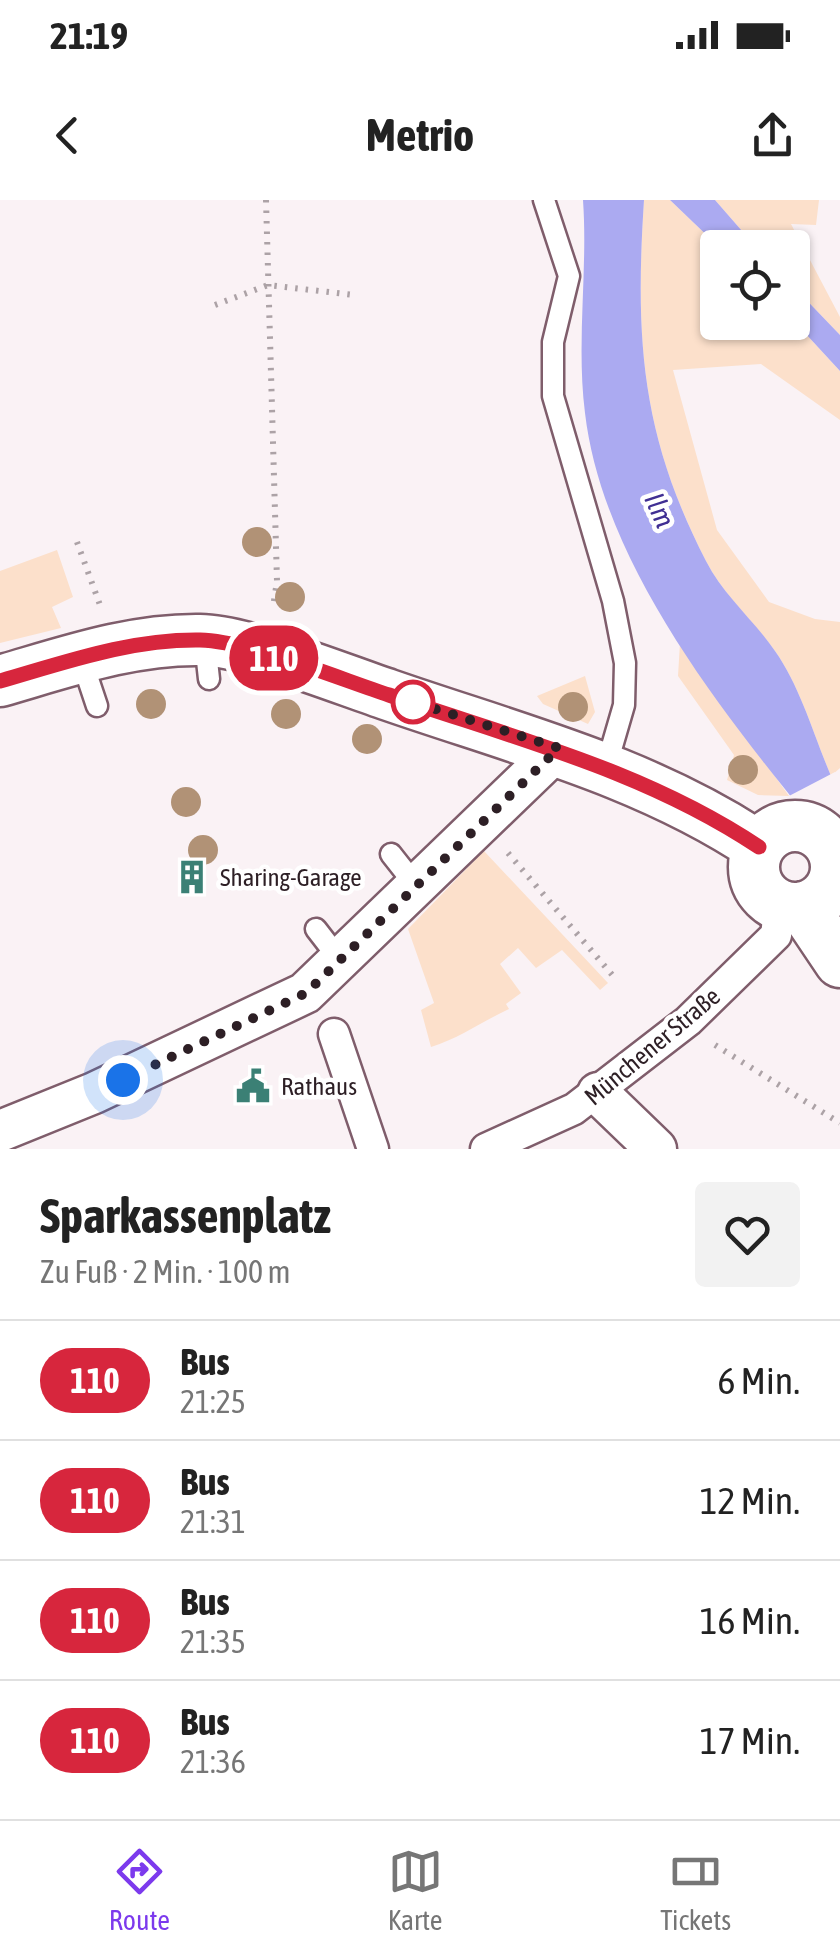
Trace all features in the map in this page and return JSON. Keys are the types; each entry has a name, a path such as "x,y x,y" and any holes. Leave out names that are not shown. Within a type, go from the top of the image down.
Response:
{"street":[{"path":"0,681 99,653 207,660 327,682 559,748 678,800 759,847"},
{"path":"0,1131 204,1028 306,993 328,944 417,888 559,748"},
{"path":"792,906 828,892 836,866 835,840 811,829 791,826 778,830 759,847 755,860 759,887 792,906 840,962"},
{"name":"Münchener Straße","path":"486,1149 548,1123 598,1092 688,1021 776,935 792,906"},
{"path":"334,1034 374,1149"},
{"path":"598,1092 656,1149"}],"lane":[{"path":"544,200 570,276 553,342 553,396 612,600 625,663 624,705 606,767"},
{"path":"97,706 99,653"},
{"path":"390,854 417,888"}],"path":[{"path":"266,200 277,581 272,612"},
{"path":"214,305 268,285 354,295"},
{"path":"77,542 99,653"},
{"path":"482,823 614,977"},
{"path":"688,1021 720,1050 840,1123"}],"shaded area":[{"path":"644,200 670,200 701,230 700,340 810,338 840,371 840,420 761,364 673,370 717,530 769,602 815,619 840,622 840,768 831,776 792,680 775,651 713,574 668,471 647,385 641,250"},
{"path":"715,200 819,200 816,225 791,224 794,230 741,230"},
{"path":"810,260 840,317 840,335 810,304"},
{"path":"57,550 73,597 52,607 61,628 0,643 0,571"},
{"path":"680,643 789,796 758,795 727,780 734,755 678,676"},
{"path":"585,676 595,712 588,724 543,704 537,696"},
{"path":"484,851 608,983 600,990 562,950 536,968 518,948 500,964 521,993 506,1004 509,1009 431,1047 421,1010 434,1003 408,929"}],"water":[{"name":"Ilm","path":"583,200 644,200 643,342 655,428 684,515 706,561 784,665 831,776 840,785 840,857 761,759 682,650 619,534 597,474 585,413"},
{"path":"670,200 715,200 741,230 701,230"},
{"path":"810,304 840,335 840,371 810,338"}],"pier":[{"path":"835,772 840,778 840,857 789,796"}],"bus line":[{"name":"110","path":"0,681 116,648 156,641 205,640 328,674 559,748 678,800 759,847"}],"place":[{"name":"Sharing-Garage","path":"192,877"},
{"name":"Rathaus","path":"253,1086"}],"route":[{"path":"123,1080 306,993 559,748 413,702"}]}
